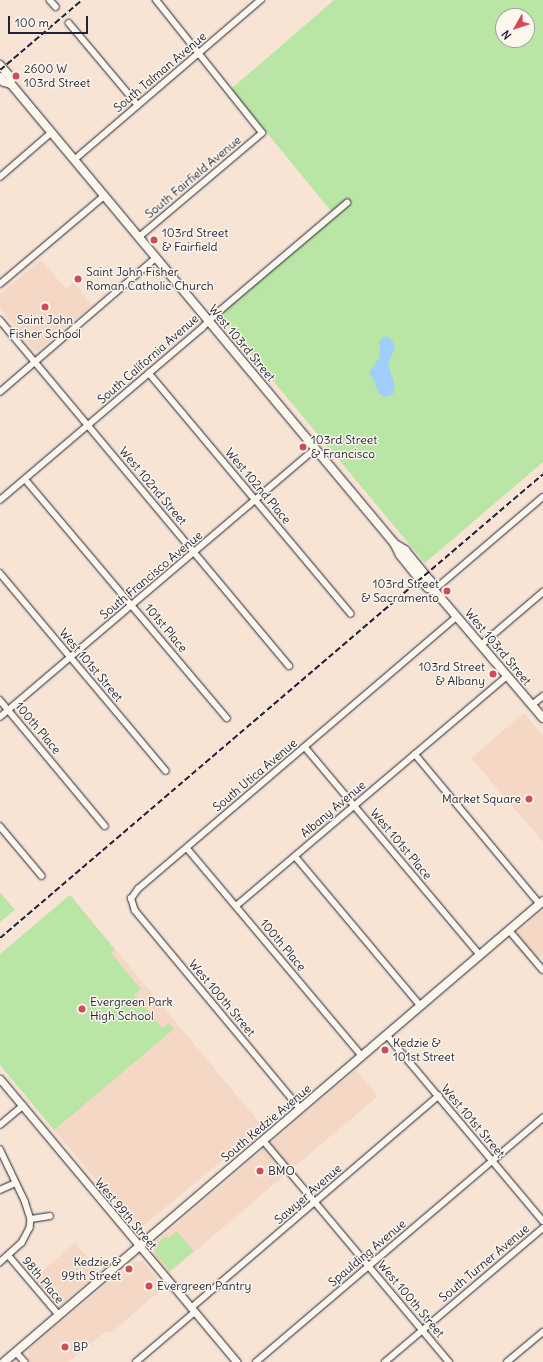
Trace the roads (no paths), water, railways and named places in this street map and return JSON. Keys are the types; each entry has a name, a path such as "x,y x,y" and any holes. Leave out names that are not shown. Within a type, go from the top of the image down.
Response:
{"main road":[{"name":"West 103rd Street","path":"0,65 10,77 10,84"},
{"name":"West 103rd Street","path":"0,77 4,82 10,84 139,237 394,543 400,555 420,580 428,588 434,590 543,718"},
{"name":"South Kedzie Avenue","path":"4,1362 542,903"}],"street":[{"path":"50,0 56,7"},
{"path":"156,0 200,52"},
{"name":"South Talman Avenue","path":"74,160 261,0"},
{"path":"69,23 138,105"},
{"name":"South Fairfield Avenue","path":"139,237 262,133 200,52"},
{"path":"0,177 51,133"},
{"path":"0,284 104,196"},
{"name":"South California Avenue","path":"0,500 348,203"},
{"path":"0,392 156,258"},
{"name":"West 102nd Street","path":"0,320 289,666"},
{"name":"West 102nd Place","path":"149,373 351,614"},
{"name":"South Francisco Avenue","path":"0,717 315,449"},
{"name":"101st Place","path":"25,478 227,718"},
{"path":"434,590 543,497"},
{"name":"West 101st Street","path":"0,573 166,771"},
{"path":"481,645 543,592"},
{"name":"South Utica Avenue","path":"131,899 138,889 457,617"},
{"name":"Albany Avenue","path":"236,906 507,676"},
{"path":"532,706 543,696"},
{"name":"100th Place","path":"0,700 105,826"},
{"name":"West 101st Place","path":"305,746 480,955"},
{"path":"416,754 542,903"},
{"path":"0,826 42,876"},
{"name":"100th Place","path":"187,848 362,1056"},
{"path":"295,856 421,1006"},
{"name":"West 100th Street","path":"131,899 136,911 300,1109"},
{"path":"509,930 543,970"},
{"name":"West 101st Street","path":"387,1035 543,1221"},
{"name":"West 99th Street","path":"0,1079 139,1247 237,1362"},
{"name":"Sawyer Avenue","path":"136,1362 315,1202 438,1096"},
{"path":"0,1125 23,1106"},
{"name":"Spaulding Avenue","path":"256,1362 543,1118"},
{"name":"West 100th Street","path":"263,1140 449,1362"},
{"path":"0,1149 25,1201 31,1219 50,1216"},
{"path":"0,1190 16,1183"},
{"name":"98th Place","path":"31,1219 30,1228 22,1243 9,1256 59,1316"},
{"name":"South Turner Avenue","path":"385,1362 543,1228"},
{"path":"0,1263 9,1256"},
{"path":"507,1362 543,1332"},
{"path":"16,1352 24,1362"}],"water":[{"path":"385,336 390,338 395,348 388,364 395,385 393,394 385,397 378,393 375,382 369,373 379,358 379,341"}],"railway":[{"path":"0,70 82,0"},
{"path":"0,938 543,474"}],"place":[{"name":"2600 W 103rd Street","path":"16,76"},
{"name":"103rd Street & Fairfield","path":"154,240"},
{"name":"Saint John Fisher Roman Catholic Church","path":"78,279"},
{"name":"Saint John Fisher School","path":"45,307"},
{"name":"103rd Street & Francisco","path":"303,447"},
{"name":"103rd Street & Sacramento","path":"447,591"},
{"name":"103rd Street & Albany","path":"493,674"},
{"name":"Market Square","path":"529,799"},
{"name":"Evergreen Park High School","path":"82,1009"},
{"name":"Kedzie & 101st Street","path":"385,1050"},
{"name":"BMO","path":"260,1171"},
{"name":"Kedzie & 99th Street","path":"129,1269"},
{"name":"Evergreen Pantry","path":"149,1286"},
{"name":"BP","path":"65,1347"}]}
